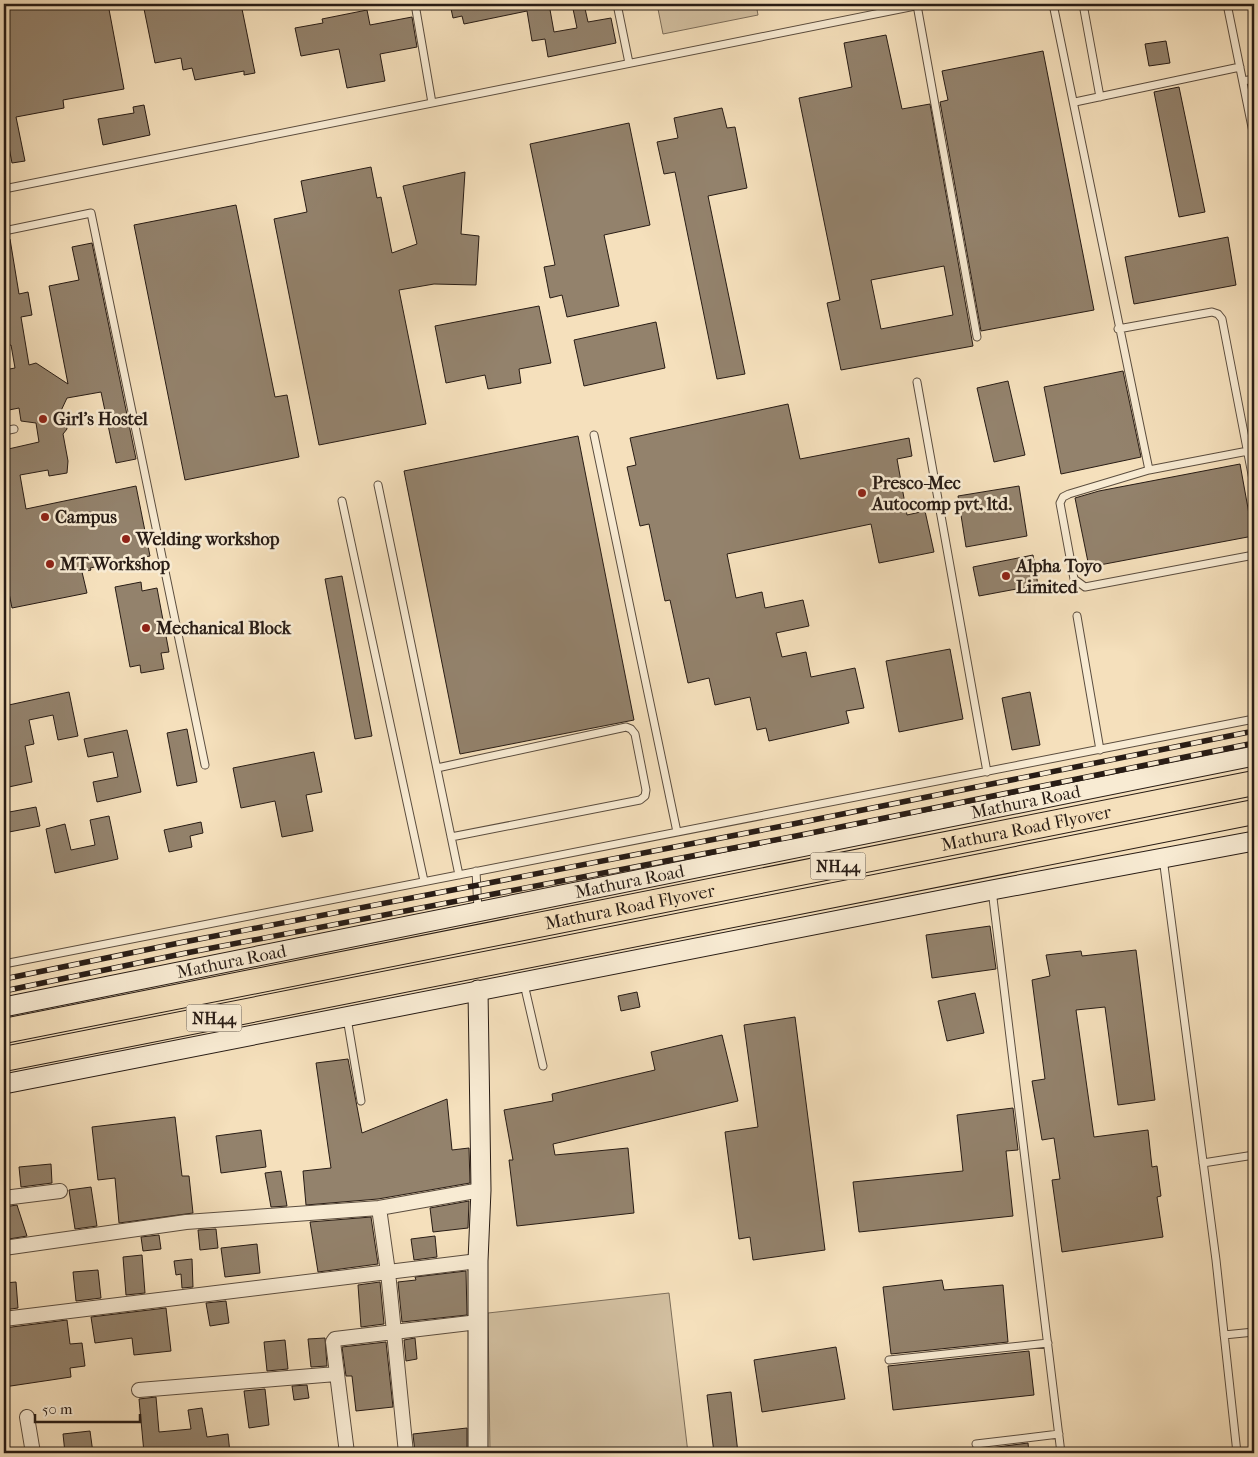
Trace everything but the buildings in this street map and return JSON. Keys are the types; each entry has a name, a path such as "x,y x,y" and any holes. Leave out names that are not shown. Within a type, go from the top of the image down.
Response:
{"highway":[{"name":"Mathura Road Flyover","path":"4,1031 1254,783"},
{"name":"Mathura Road Flyover","path":"4,1059 1254,812"}],"main road":[{"name":"Mathura Road","path":"4,1007 1254,756"},
{"path":"4,1084 523,981 1254,841"},
{"path":"478,990 481,1190 478,1261 478,1453"}],"street":[{"path":"4,1248 186,1222 379,1208 481,1190"},
{"path":"4,1198 60,1191"},
{"path":"379,1208 395,1334 406,1453"},
{"path":"4,1319 478,1261"},
{"path":"347,1453 336,1374 333,1342 335,1339 395,1334 478,1322"},
{"path":"139,1390 336,1374"},
{"path":"27,1417 33,1453"}],"lane":[{"path":"415,4 432,103"},
{"path":"617,4 630,63"},
{"path":"4,189 921,4 977,337"},
{"path":"1053,4 1075,102 1118,329 1149,470"},
{"path":"1083,4 1100,97"},
{"path":"1227,4 1254,137"},
{"path":"1075,102 1240,67"},
{"path":"1243,81 1254,79"},
{"path":"4,231 91,213 205,765"},
{"path":"1118,329 1212,312 1218,314 1222,320 1254,486"},
{"path":"917,382 987,772"},
{"path":"4,431 14,429"},
{"path":"594,434 677,832"},
{"path":"1248,451 1149,470 1063,497 1060,503 1074,579 1085,587 1254,555"},
{"path":"378,485 459,875"},
{"path":"342,500 424,882"},
{"path":"1077,616 1100,750"},
{"path":"4,964 1254,719"},
{"path":"437,768 626,728 631,729 635,734 646,790 645,796 640,800 452,836"},
{"path":"1163,857 1203,1163 1237,1453"},
{"path":"476,871 478,912"},
{"path":"992,890 1061,1453"},
{"path":"523,981 543,1066"},
{"path":"347,1017 360,1101"},
{"path":"1203,1163 1254,1155"},
{"path":"1224,1335 1254,1332"},
{"path":"889,1360 1048,1343"},
{"path":"976,1444 1059,1434"}],"shaded area":[{"path":"657,4 756,4 758,15 663,34"},
{"path":"669,1293 688,1453 490,1453 488,1313"}],"railway":[{"path":"4,979 184,942 793,824 1254,731"},
{"path":"4,991 186,953 796,836 1254,743"}],"place":[{"name":"Girl's Hostel","path":"43,419"},
{"name":"Presco-Mec Autocomp pvt. ltd.","path":"862,493"},
{"name":"Campus","path":"45,517"},
{"name":"Welding workshop","path":"126,539"},
{"name":"MT Workshop","path":"50,564"},
{"name":"Alpha Toyo Limited","path":"1006,576"},
{"name":"Mechanical Block","path":"146,628"}]}
